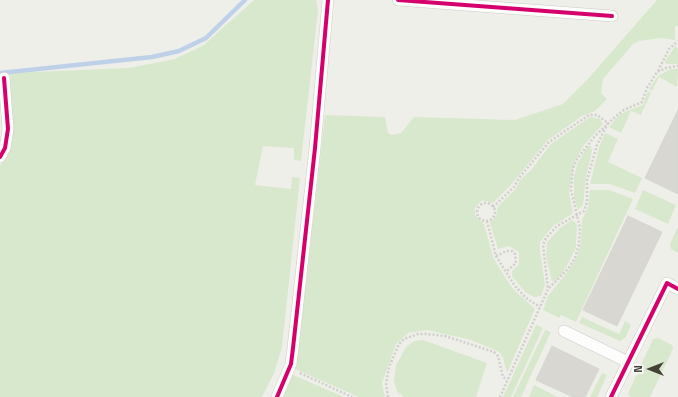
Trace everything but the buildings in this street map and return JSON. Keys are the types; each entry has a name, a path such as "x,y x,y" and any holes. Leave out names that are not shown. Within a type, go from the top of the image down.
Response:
{"street":[{"path":"277,397 289,369 293,348 315,148 328,0"},
{"path":"398,0 612,16"},
{"path":"0,157 4,148 8,129 4,78"},
{"path":"611,397 667,284 678,289"},
{"path":"564,331 628,362"}],"path":[{"path":"500,397 548,289 559,280 575,258 579,244 580,228 571,190 573,168 586,146 608,123 624,110 642,102 646,88 670,49 678,41"},
{"path":"657,72 666,68 678,66"},
{"path":"493,207 514,188 518,178 549,142 589,115 597,115 608,123"},
{"path":"548,289 543,245 546,238 557,226 584,211 587,202 587,180 596,145 608,123"},
{"path":"493,207 485,203 478,208 479,217 487,221 496,256 515,286 526,298 540,307"},
{"path":"487,221 494,216 493,207"},
{"path":"496,256 507,250 515,254 516,263 506,272"},
{"path":"388,397 386,384 389,367 396,349 404,339 418,334 445,336 494,352 498,356 503,377 507,380"},
{"path":"289,369 352,397"}],"green space":[{"path":"254,0 316,0 318,10 301,161 294,160 294,148 263,146 255,185 291,189 292,177 300,178 282,347 274,373 262,397 0,397 0,166 8,150 13,128 10,73 129,68 175,59 204,45"},
{"path":"657,0 678,0 678,26 675,26 675,40 661,38 639,41 633,44 603,79 601,93 607,99 595,111 582,116 548,140 510,186 493,203 482,200 475,208 475,215 484,224 493,257 506,279 514,290 535,309 507,373 503,358 499,352 471,340 427,330 408,333 396,344 382,383 385,397 359,397 293,368 298,355 325,115 385,117 388,133 392,135 401,133 414,117 515,120 563,104 587,80"},
{"path":"676,45 676,48 678,48 678,64 666,64 665,61"},
{"path":"671,69 678,69 677,87 659,77 652,91 649,89 658,76"},
{"path":"648,91 651,93 641,115 631,111 621,133 609,127 618,116 643,105"},
{"path":"590,117 600,119 603,124 584,145 574,163 569,192 573,213 553,226 540,242 545,285 541,296 534,297 525,292 512,276 512,271 519,265 519,252 509,246 498,249 490,223 496,216 498,206 515,190 520,180 531,170 551,144"},
{"path":"605,133 618,139 608,162 642,178 635,193 610,184 590,184 599,147"},
{"path":"588,146 591,146 592,151 586,177 583,205 578,210 574,199 574,177 577,164"},
{"path":"590,190 609,190 633,199 576,322 561,315 559,318 543,310 548,296 569,270 577,256 581,242 582,220 588,207"},
{"path":"643,190 676,205 668,224 635,209"},
{"path":"572,220 577,224 576,248 563,273 556,280 552,281 546,257 547,242 560,228"},
{"path":"678,227 678,253 671,249 670,244"},
{"path":"582,317 619,334 625,321 631,325 625,338 620,341 579,323"},
{"path":"536,325 543,328 511,397 503,397"},
{"path":"545,330 551,332 521,397 513,397"},
{"path":"658,338 672,345 673,349 650,397 631,397 628,395 629,391 653,339"},
{"path":"423,340 487,363 476,397 404,397 397,391 394,381 396,365 406,347 414,341"},
{"path":"602,373 607,375 597,397 590,397"},
{"path":"291,374 344,397 280,397"},
{"path":"534,385 558,397 529,397"}],"waterway":[{"path":"0,73 152,57 179,51 206,38 245,0"}],"cycle path":[{"path":"277,397 291,364 315,148 328,0"},
{"path":"398,0 612,16"},
{"path":"0,157 5,148 8,129 4,78"},
{"path":"611,397 667,283 678,289"}]}
